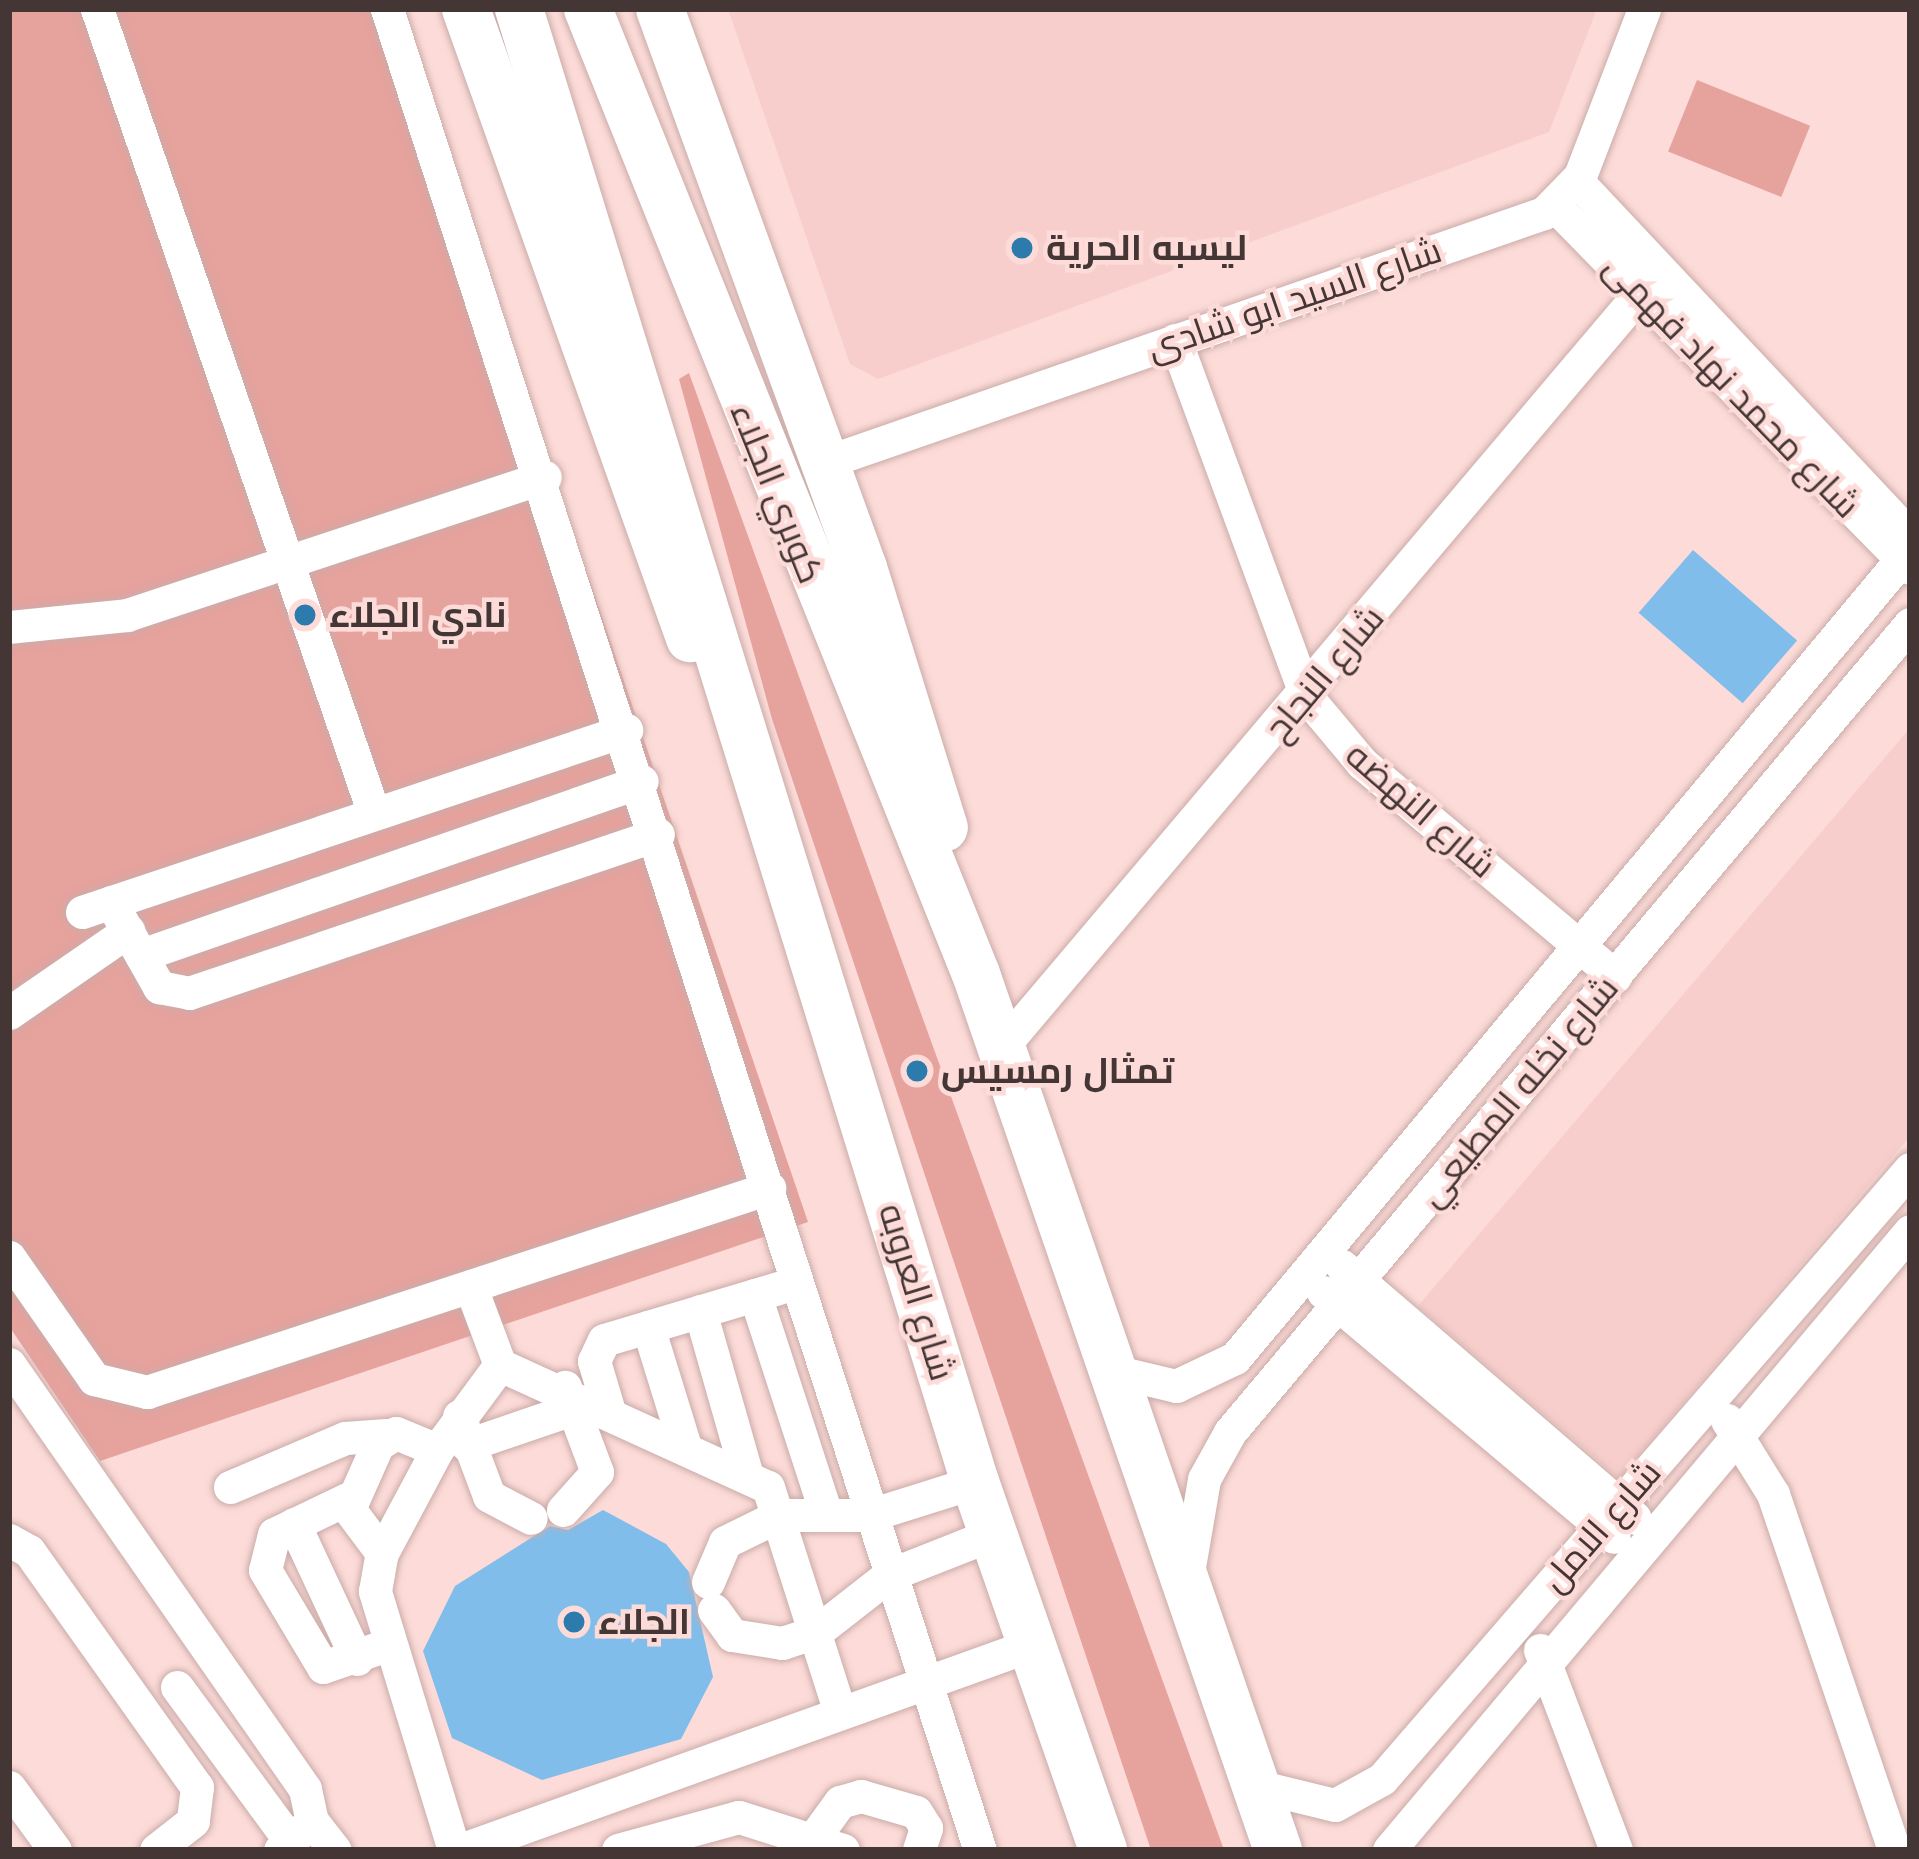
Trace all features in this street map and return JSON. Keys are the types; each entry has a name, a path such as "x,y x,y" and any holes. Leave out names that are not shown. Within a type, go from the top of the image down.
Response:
{"highway":[{"path":"466,9 668,587 746,729"},
{"path":"519,9 746,729"},
{"name":"كوبري الجلاء","path":"588,9 976,974"},
{"path":"660,9 826,462 935,794 976,974 1278,1850"},
{"name":"شارع العروبه","path":"746,729 975,1482 1103,1850"}],"street":[{"path":"97,9 374,814"},
{"path":"387,9 545,477 795,1283 980,1850"},
{"path":"1566,193 1644,9"},
{"name":"شارع السيد ابو شادى","path":"826,462 1175,340 1566,193"},
{"name":"شارع محمد نهاد فهمى","path":"1566,193 1640,293 1908,553"},
{"name":"شارع محمد نهاد فهمى","path":"1566,193 1908,553"},
{"name":"شارع النجاح","path":"1001,1048 1306,696 1640,293"},
{"name":"شارع النهضه","path":"1175,340 1306,696 1362,764 1615,976"},
{"path":"9,627 127,615 545,477"},
{"name":"شارع نخله المطيعي","path":"1113,1371 1176,1386 1208,1377 1314,1263 1908,553"},
{"name":"شارع نخله المطيعي","path":"1189,1586 1204,1480 1348,1292 1910,624"},
{"path":"9,1013 116,925 374,814 626,730"},
{"path":"116,925 642,781"},
{"path":"116,925 160,987 189,994 658,834"},
{"name":"شارع الامل","path":"1257,1786 1307,1807 1361,1796 1522,1618 1910,1168"},
{"path":"9,1257 82,1366 128,1393 471,1288 769,1189"},
{"name":"شارع الامل","path":"1389,1850 1910,1231"},
{"path":"1314,1263 1646,1546"},
{"path":"454,1437 498,1509 547,1514 597,1472 584,1401 594,1352 648,1327 795,1283"},
{"path":"471,1288 500,1365 746,1472"},
{"path":"755,1295 826,1514"},
{"path":"700,1311 746,1472 780,1515 840,1712"},
{"path":"648,1327 684,1443"},
{"path":"9,1364 305,1789 294,1838"},
{"path":"500,1365 382,1553 374,1591 370,1653 457,1850 1031,1645"},
{"path":"1710,1400 1739,1434 1773,1494 1894,1850"},
{"path":"230,1487 345,1438 454,1437 584,1401"},
{"path":"382,1553 350,1520 351,1497 386,1435"},
{"path":"975,1482 870,1515 780,1515 725,1542 711,1596 756,1644 816,1632 889,1574 993,1534"},
{"path":"351,1497 294,1524 266,1544 266,1570 315,1662 370,1653"},
{"path":"9,1540 29,1552 199,1799 193,1821 157,1850"},
{"path":"1522,1618 1547,1663 1616,1850"},
{"path":"133,1698 204,1647"},
{"path":"177,1687 294,1838 335,1850"},
{"path":"9,1787 55,1850"},
{"path":"618,1850 739,1817 828,1844 841,1802 861,1796 916,1812 926,1828 919,1850"}],"shaded area":[{"name":"نادي الجلاء","path":"9,9 395,9 808,1222 100,1461 9,1326"},
{"name":"ليسبه الحرية","path":"728,9 1597,9 1549,132 878,379 850,364"},
{"path":"1697,80 1810,126 1781,197 1668,151"},
{"path":"689,373 1224,1850 1151,1850 772,719 679,379"},
{"path":"1910,728 1910,1136 1619,1478 1418,1306"}],"building":[{"path":"1693,550 1797,641 1743,703 1639,613"},
{"name":"الجلاء","path":"603,1510 666,1544 689,1572 713,1677 681,1739 542,1780 452,1738 423,1651 455,1586 550,1526 568,1530"}],"place":[{"name":"ليسبه الحرية","path":"1022,248"},
{"name":"نادي الجلاء","path":"305,615"},
{"name":"تمثال رمسيس","path":"917,1071"},
{"name":"الجلاء","path":"574,1622"}]}
